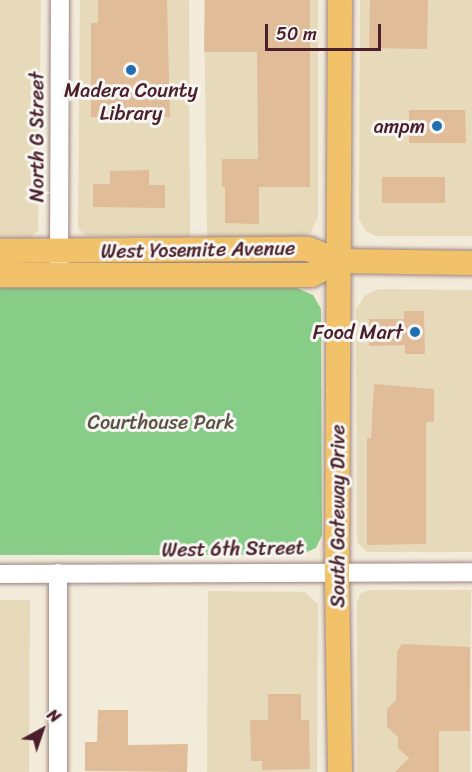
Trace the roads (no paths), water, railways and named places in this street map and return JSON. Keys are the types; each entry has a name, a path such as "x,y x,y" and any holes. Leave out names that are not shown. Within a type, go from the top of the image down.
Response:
{"main road":[{"name":"South Gateway Drive","path":"340,0 337,571 340,772"},
{"name":"West Yosemite Avenue","path":"0,275 59,263 308,249 340,261"},
{"name":"West Yosemite Avenue","path":"0,251 59,263"},
{"path":"340,261 472,262"}],"street":[{"name":"North G Street","path":"59,263 60,0"},
{"name":"West 6th Street","path":"0,574 469,572"},
{"path":"57,573 58,772"}],"place":[{"name":"Madera County Library","path":"131,70"},
{"name":"ampm","path":"437,126"},
{"name":"Food Mart","path":"415,332"}],"park label":[{"name":"Courthouse Park","path":"161,422"}]}
